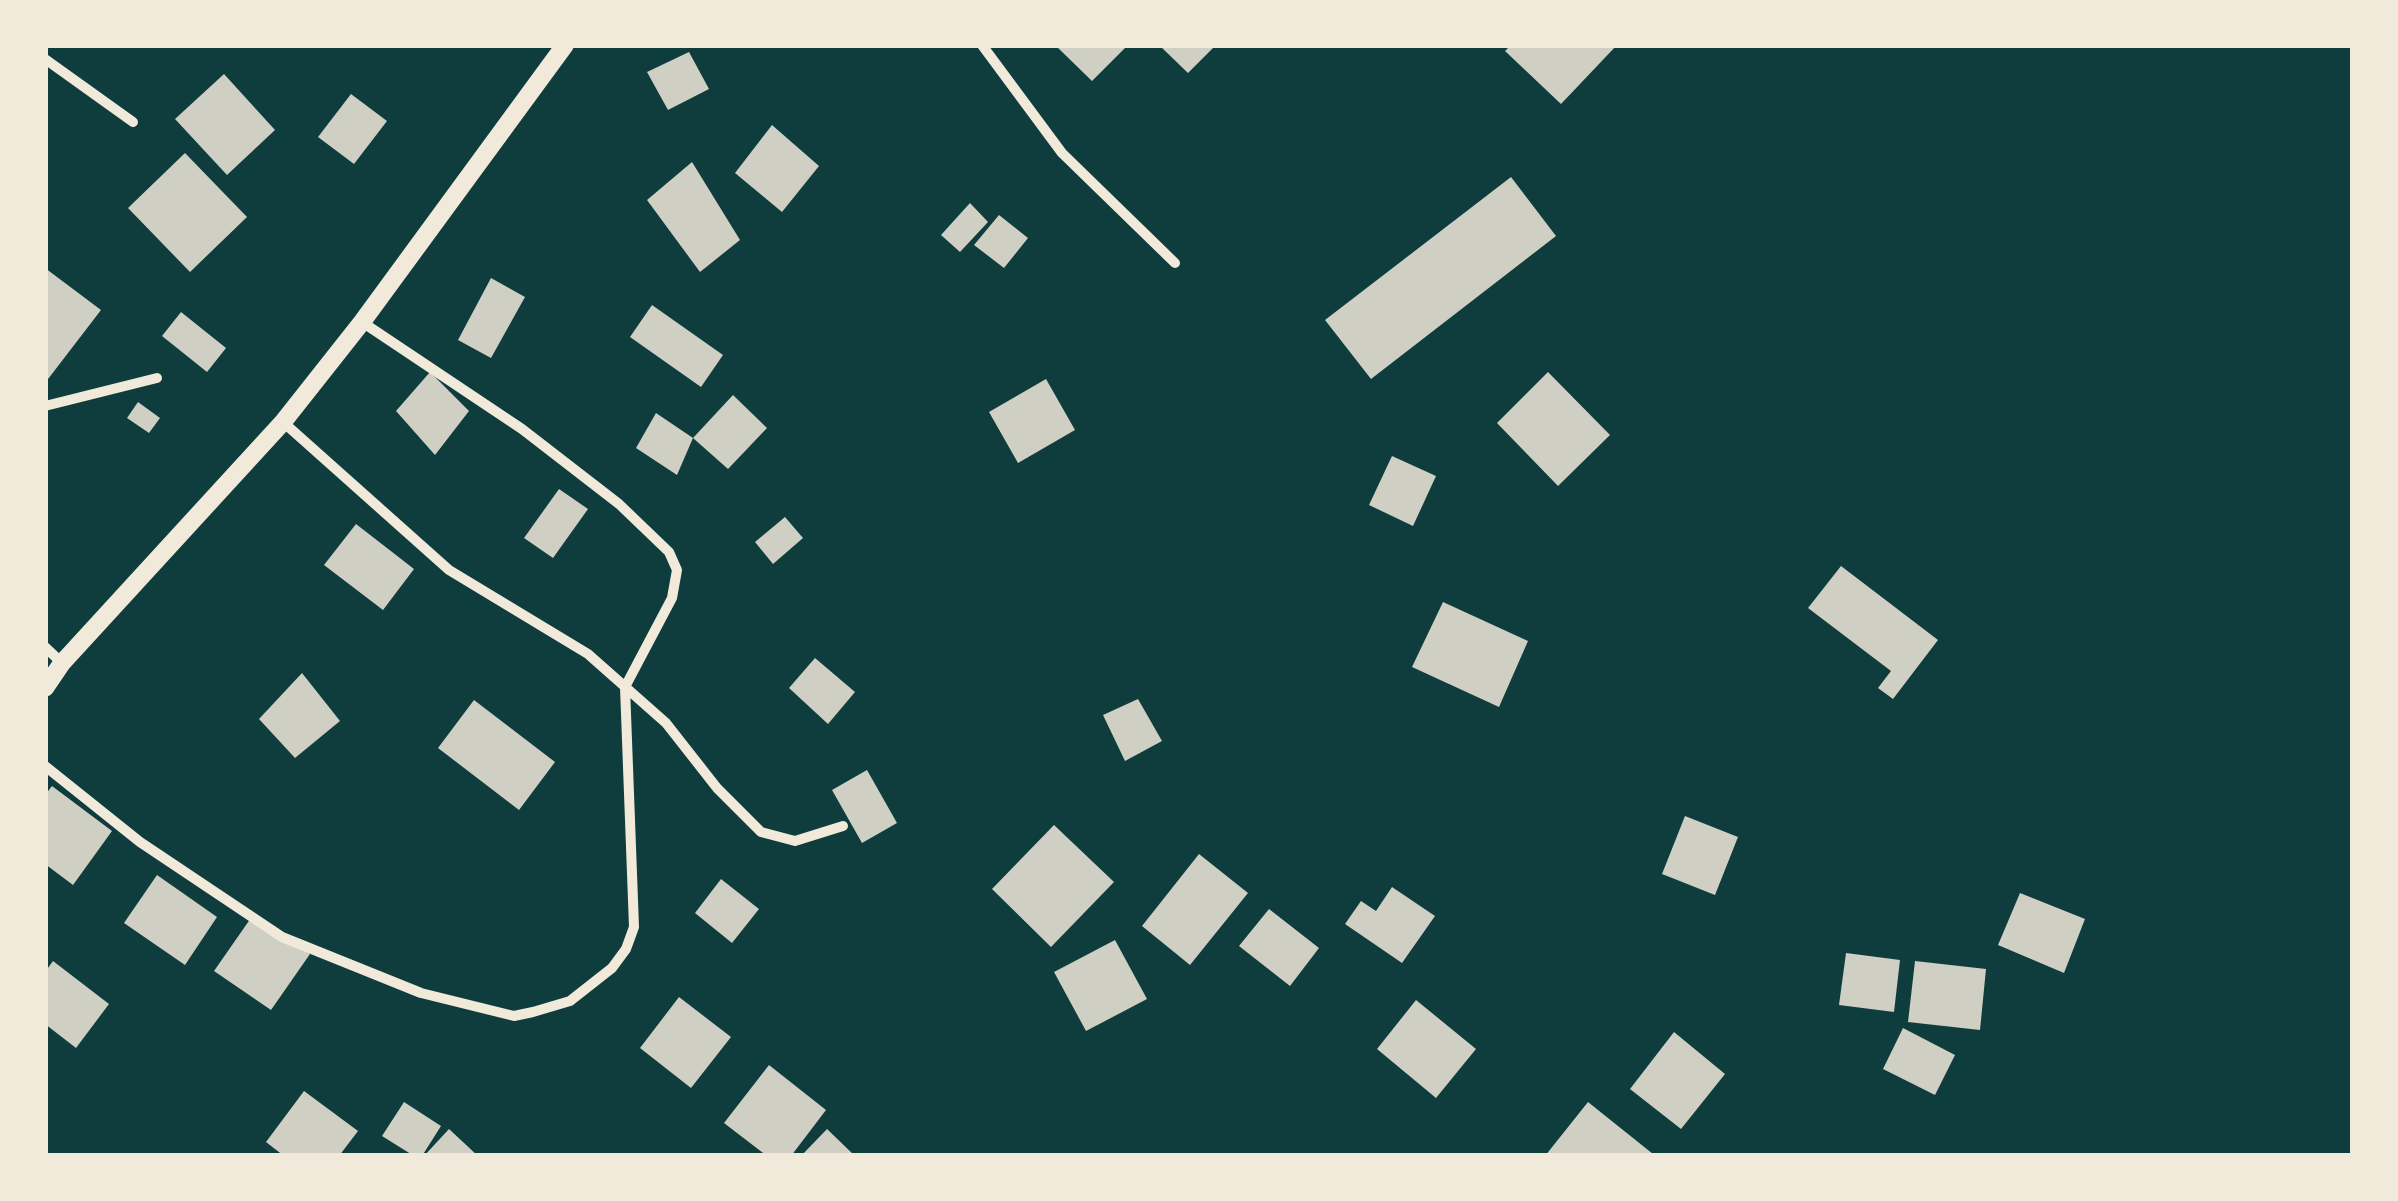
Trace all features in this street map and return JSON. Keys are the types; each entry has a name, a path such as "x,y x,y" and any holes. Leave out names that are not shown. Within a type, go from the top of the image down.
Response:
{"street":[{"path":"45,688 62,664 283,422 362,322 566,45"},
{"path":"982,45 1062,153 1175,263"},
{"path":"45,58 133,122"},
{"path":"45,766 140,842 282,937 421,993 514,1016 570,1000 612,968 626,949 634,926 624,686 672,598 677,570 669,552 592,481 490,406 362,322"},
{"path":"45,406 157,378"},
{"path":"283,422 449,570 588,654 666,724 717,788 761,832 795,841 843,826"},
{"path":"45,647 62,664"}],"building":[{"path":"1055,45 1128,45 1092,81"},
{"path":"1159,45 1216,45 1188,73"},
{"path":"1511,45 1617,45 1561,104 1505,51"},
{"path":"689,52 709,89 668,110 647,72"},
{"path":"224,74 275,130 227,175 175,119"},
{"path":"351,94 387,121 354,164 318,137"},
{"path":"772,125 819,166 782,212 735,173"},
{"path":"185,153 247,217 190,272 128,208"},
{"path":"692,162 740,240 700,272 647,200"},
{"path":"1511,177 1556,236 1371,379 1325,320"},
{"path":"970,203 988,222 960,252 941,235"},
{"path":"999,215 1028,238 1004,268 974,245"},
{"path":"45,268 101,310 45,383"},
{"path":"491,278 525,297 491,358 458,340"},
{"path":"652,305 723,355 701,387 630,337"},
{"path":"181,312 226,348 207,372 162,336"},
{"path":"430,372 469,411 435,455 396,411"},
{"path":"1548,372 1610,435 1558,486 1497,423"},
{"path":"1046,379 1075,430 1018,463 989,412"},
{"path":"733,395 767,428 728,469 693,438"},
{"path":"138,402 160,418 149,433 127,418"},
{"path":"656,413 693,438 677,475 636,448"},
{"path":"1392,456 1436,476 1413,526 1369,505"},
{"path":"559,489 588,509 553,558 524,538"},
{"path":"785,517 803,538 773,564 755,542"},
{"path":"356,524 414,569 383,610 324,565"},
{"path":"1841,566 1938,640 1893,699 1878,688 1891,671 1808,608"},
{"path":"1443,602 1528,641 1499,707 1412,667"},
{"path":"815,658 855,692 828,724 789,688"},
{"path":"302,673 340,721 295,758 259,719"},
{"path":"1138,699 1162,741 1125,761 1103,715"},
{"path":"474,700 555,762 519,810 438,748"},
{"path":"867,770 897,823 862,843 832,790"},
{"path":"52,786 112,831 73,885 45,864 45,795"},
{"path":"1685,816 1738,837 1715,895 1662,874"},
{"path":"1054,825 1114,882 1051,947 992,889"},
{"path":"1199,854 1248,893 1190,965 1142,926"},
{"path":"157,875 217,917 185,965 124,923"},
{"path":"721,879 759,909 732,943 695,913"},
{"path":"1392,887 1435,916 1402,963 1345,924 1361,901 1376,911"},
{"path":"2020,893 2085,919 2064,973 1998,945"},
{"path":"1269,909 1319,948 1290,986 1239,946"},
{"path":"253,915 310,954 271,1010 214,971"},
{"path":"1115,940 1147,999 1086,1031 1054,972"},
{"path":"1846,953 1900,960 1894,1012 1839,1005"},
{"path":"53,961 109,1004 76,1048 45,1024 45,972"},
{"path":"1915,961 1986,969 1980,1030 1908,1022"},
{"path":"679,997 731,1037 691,1088 640,1048"},
{"path":"1416,1000 1476,1049 1436,1098 1377,1049"},
{"path":"1903,1028 1955,1055 1935,1095 1883,1069"},
{"path":"1674,1032 1725,1074 1681,1129 1630,1089"},
{"path":"769,1065 826,1110 791,1156 767,1156 724,1123"},
{"path":"304,1091 358,1131 339,1156 284,1156 266,1142"},
{"path":"404,1102 441,1126 422,1156 414,1156 382,1136"},
{"path":"1588,1102 1653,1154 1545,1156"},
{"path":"449,1129 478,1156 424,1156"},
{"path":"827,1129 855,1156 801,1156"}]}
